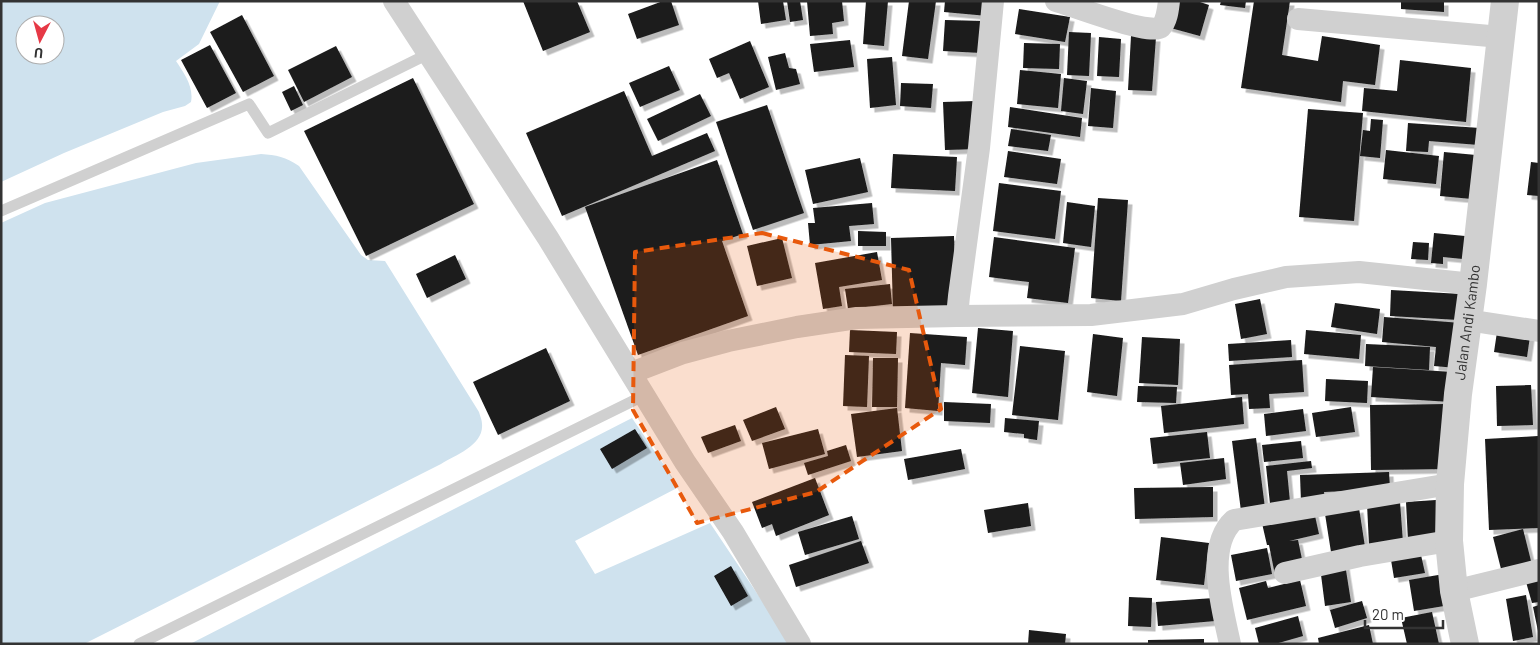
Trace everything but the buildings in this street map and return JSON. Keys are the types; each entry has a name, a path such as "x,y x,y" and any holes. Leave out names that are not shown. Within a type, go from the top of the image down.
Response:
{"street":[{"path":"394,1 548,238 685,462 732,532 800,644"},
{"path":"957,316 958,296 979,148 993,1"},
{"path":"1056,1 1137,27 1156,30 1165,22 1169,1"},
{"name":"Jalan Andi Kambo","path":"1465,644 1454,591 1449,541 1450,484 1458,394 1473,284 1505,1"},
{"path":"1298,20 1501,37"},
{"path":"631,373 683,353 728,341 797,327 857,318 1091,315 1183,304 1286,277 1359,272 1473,284"},
{"path":"1467,320 1539,331"},
{"path":"1230,644 1219,591 1219,550 1227,526 1234,520 1450,484"},
{"path":"1285,573 1360,556 1449,541"},
{"path":"1454,591 1539,570"}],"lane":[{"path":"1,211 249,104 268,133 303,114 428,54"},
{"path":"139,644 645,395"}],"highlighted area":[{"path":"762,233 909,270 941,409 816,492 697,523 633,410 635,252"}],"water":[{"path":"1,1 220,1 199,44 176,61 190,86 191,102 64,153 1,182"},
{"path":"261,154 281,157 299,166 361,255 368,260 385,261 479,412 482,424 479,438 461,453 441,464 84,644 1,644 1,223 45,203 196,163"},
{"path":"632,418 679,487 575,541 595,574 710,523 791,644 190,644"}]}
